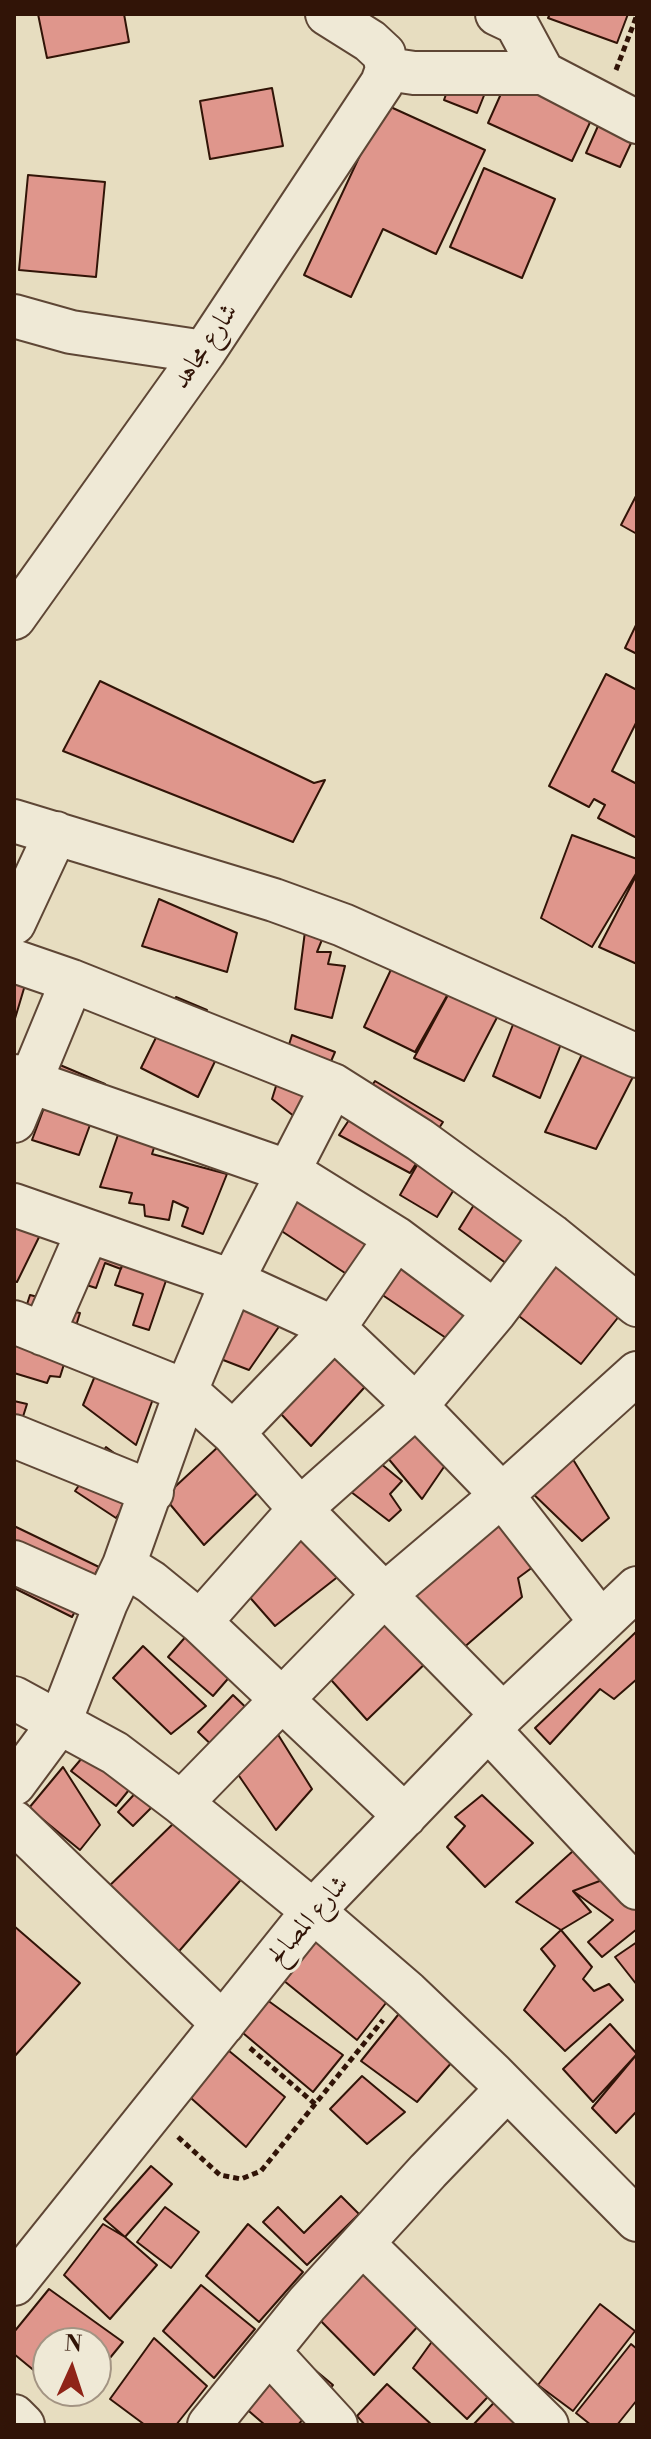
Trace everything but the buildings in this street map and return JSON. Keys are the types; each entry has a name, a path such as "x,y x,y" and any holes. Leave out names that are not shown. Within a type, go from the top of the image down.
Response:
{"street":[{"path":"327,14 370,41 384,54 387,69 414,73 543,73 620,113"},
{"path":"510,17 543,73"},
{"name":"شارع مجاهد","path":"14,618 204,352 382,83 387,69"},
{"path":"14,316 71,332 204,352"},
{"path":"14,821 274,900 343,925 637,1056"},
{"path":"14,923 56,833"},
{"path":"14,961 333,1085 420,1140 634,1297"},
{"path":"14,1121 22,1079 72,981"},
{"path":"22,1079 290,1172 396,1238 495,1312"},
{"path":"14,1784 60,1722 152,1492 186,1391 232,1281 333,1085"},
{"path":"14,1205 232,1281 334,1328 416,1406 502,1495 601,1622"},
{"path":"88,1231 28,1328 186,1391 233,1433 300,1509 384,1595 637,1888"},
{"path":"200,1622 300,1509 416,1406 495,1312 552,1236"},
{"path":"233,1433 334,1328 396,1238"},
{"path":"181,1803 384,1595 502,1495 637,1373"},
{"path":"14,1436 152,1492"},
{"path":"14,1562 106,1603"},
{"path":"124,1565 151,1582 200,1622 405,1816"},
{"name":"شارع المصالح","path":"14,2284 313,1911 495,1722 637,1588"},
{"path":"14,1698 115,1753 313,1911 407,1992 637,2220"},
{"path":"14,1822 223,2024"},
{"path":"209,2425 307,2304 507,2089"},
{"path":"363,2244 547,2425"},
{"path":"270,2353 336,2425"},
{"path":"14,2416 23,2425"}],"path":[{"path":"620,113 637,15"},
{"path":"151,2114 220,2175 241,2179 261,2171 407,1992"},
{"path":"223,2024 315,2104"}]}
